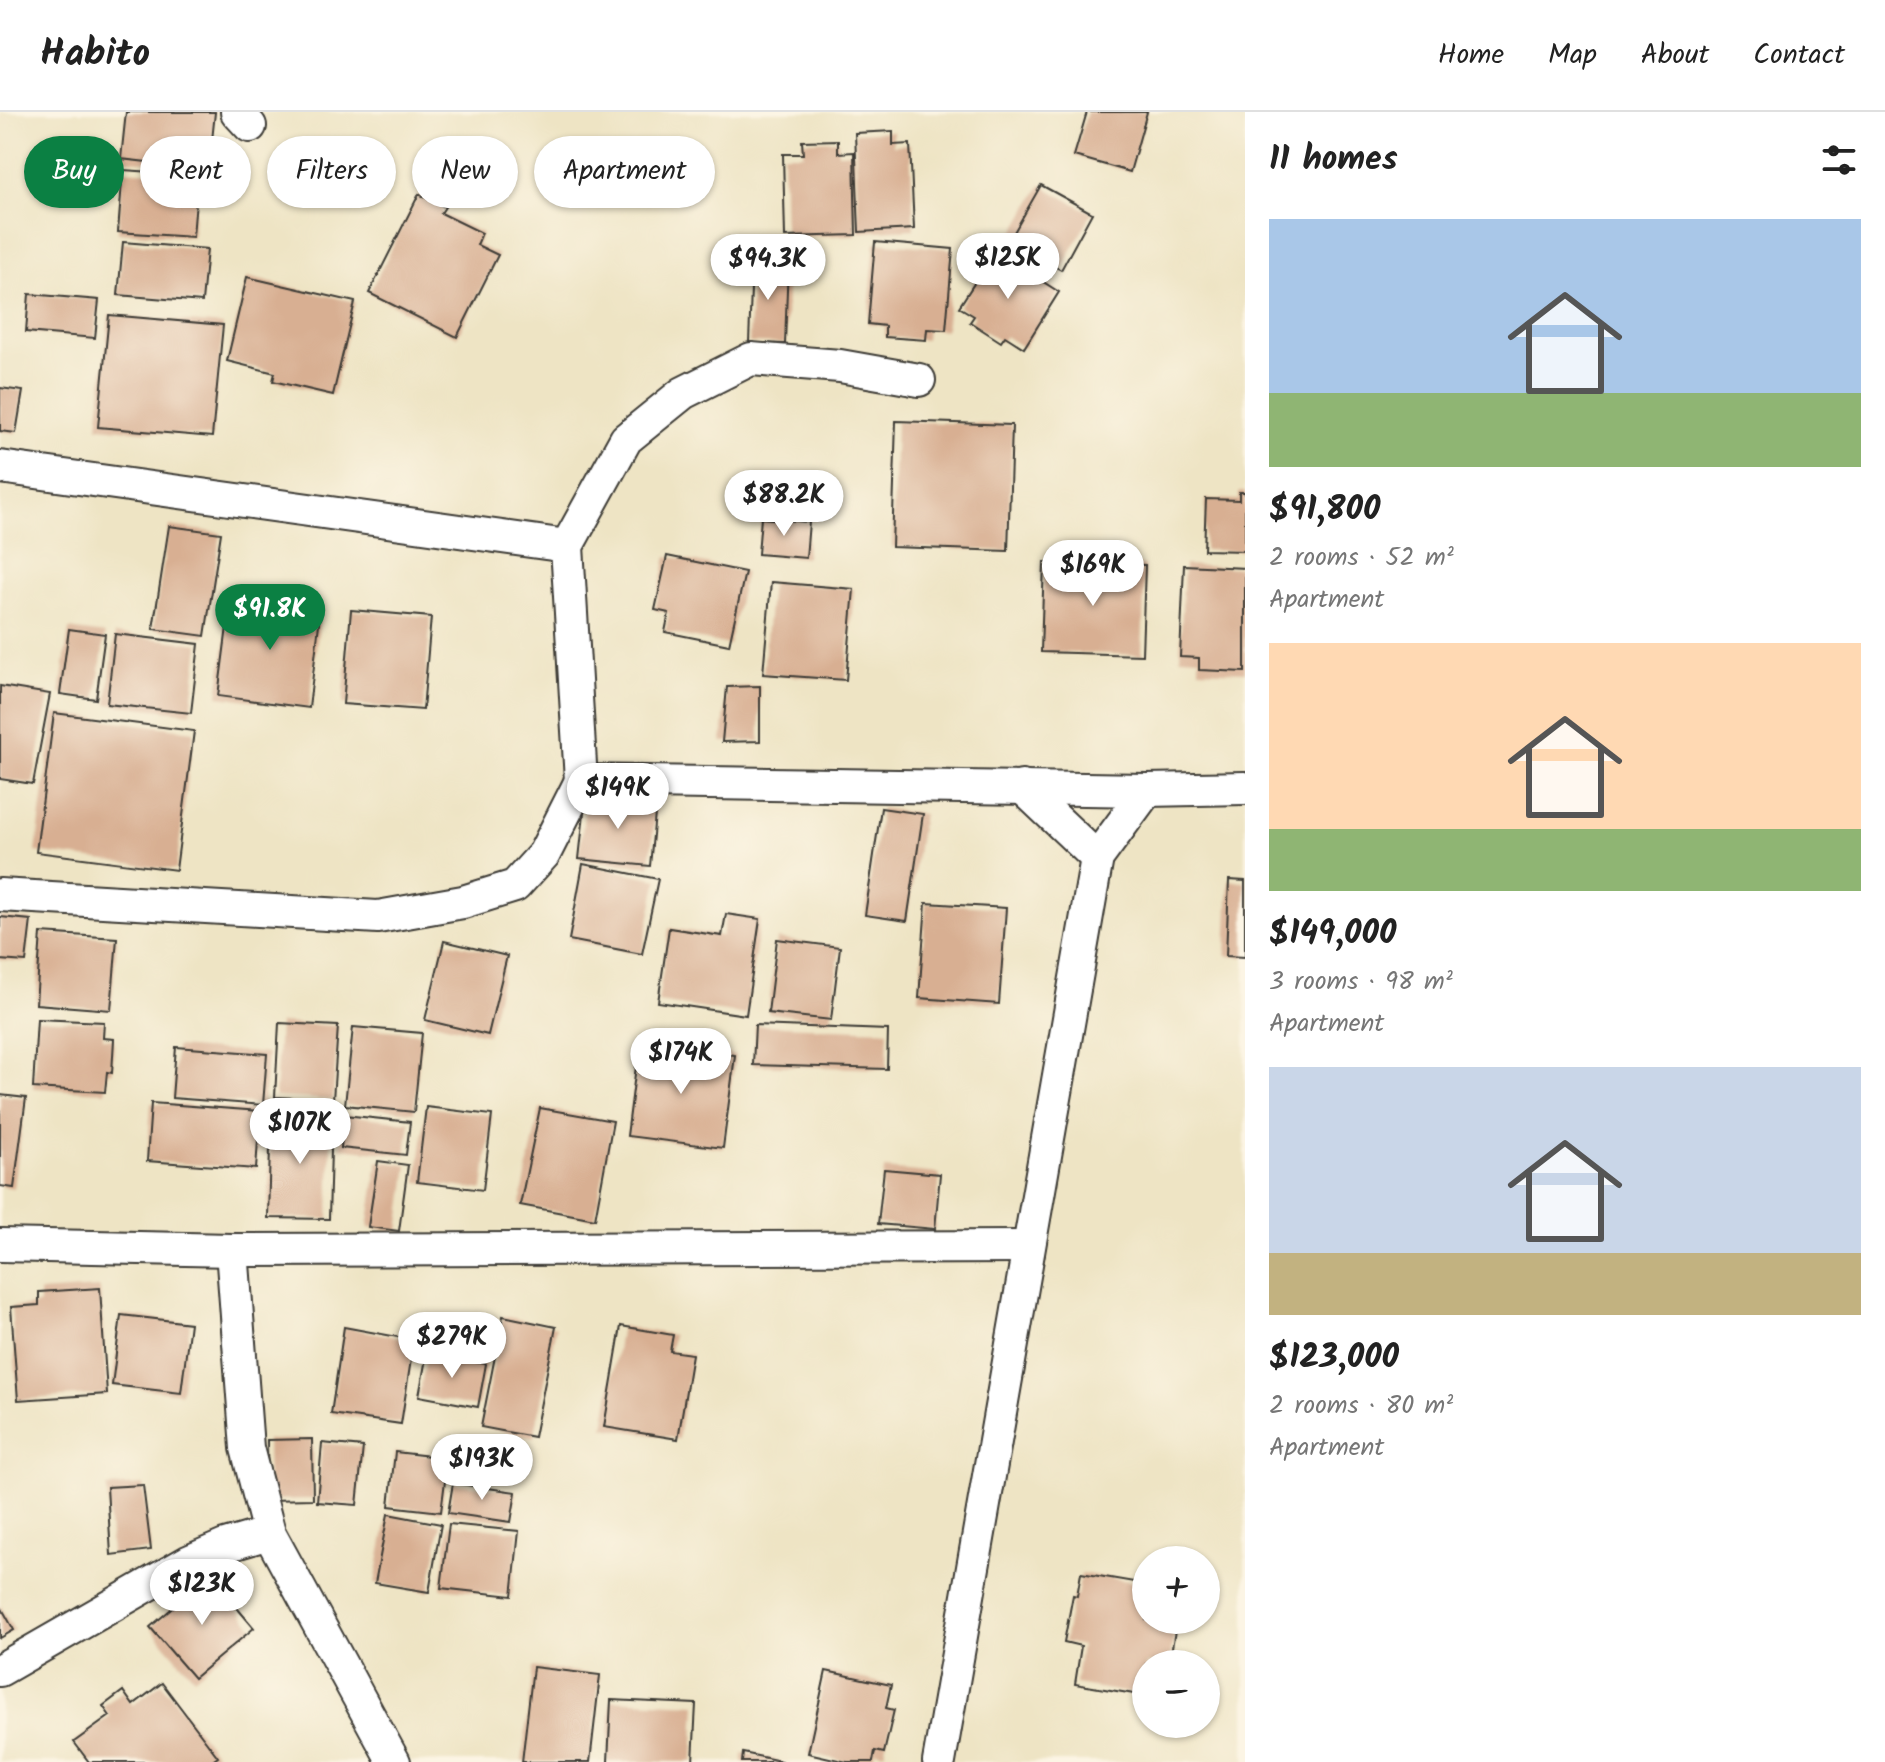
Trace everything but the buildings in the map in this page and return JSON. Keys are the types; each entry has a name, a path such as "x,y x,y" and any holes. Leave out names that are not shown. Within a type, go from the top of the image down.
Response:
{"street":[{"path":"0,895 378,917 463,902 515,886 544,854 581,781 567,546 626,439 683,393 751,359 840,366 919,380"},
{"path":"0,467 567,546"},
{"path":"581,781 1147,790 1245,788"},
{"path":"1022,787 1097,858"},
{"path":"939,1762 1097,858 1147,790"},
{"path":"0,1245 232,1250 1028,1247"},
{"path":"232,1250 247,1448 269,1533 394,1762"},
{"path":"0,1670 188,1562 225,1546 269,1533"}]}
